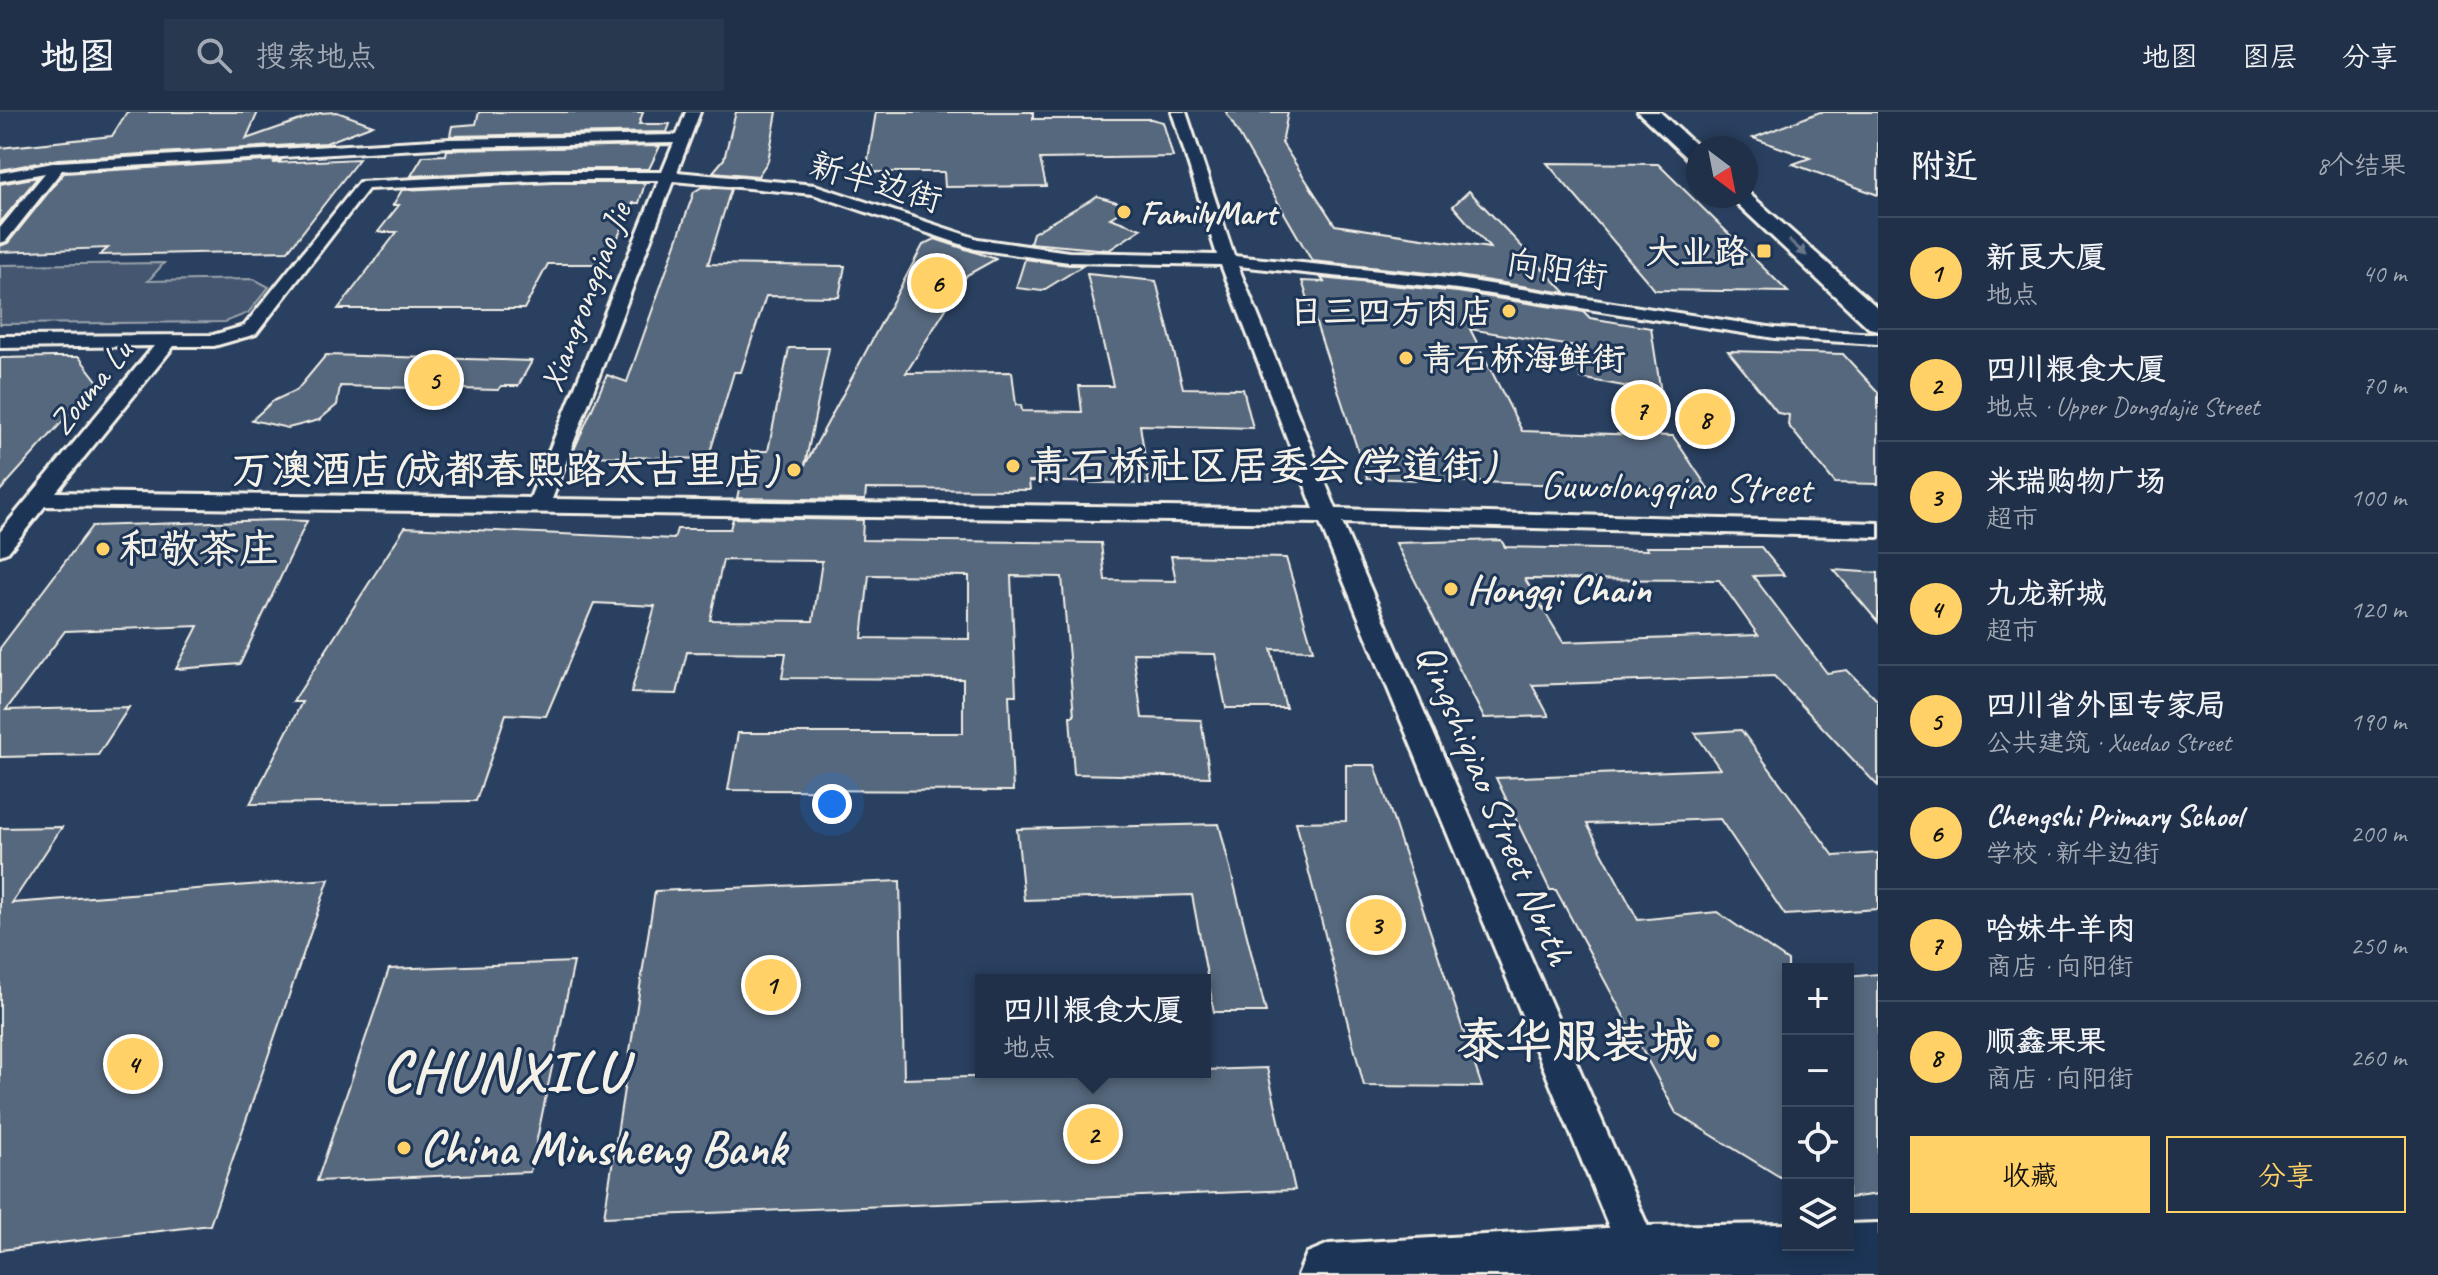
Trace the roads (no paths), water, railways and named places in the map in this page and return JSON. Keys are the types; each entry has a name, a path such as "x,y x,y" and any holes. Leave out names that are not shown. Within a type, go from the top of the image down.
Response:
{"main road":[{"path":"1648,112 1686,147"},
{"path":"1673,112 1700,136"},
{"path":"1758,186 1878,291"},
{"path":"1753,208 1878,322"},
{"path":"1329,1275 1641,1257 1878,1254"}],"street":[{"name":"Xiangrongqiao Jie","path":"538,506 693,112"},
{"name":"Qingshiqiao Street North","path":"1179,112 1227,260 1328,516 1641,1257"},
{"path":"0,177 58,166 450,143 681,139"},
{"path":"0,238 58,166"},
{"name":"新半边街","path":"168,341 214,340 250,330 364,185 553,176 667,176 815,190 975,244 1069,257 1227,260"},
{"name":"向阳街","path":"1227,260 1458,284 1775,333 1878,339"},
{"path":"0,342 168,341"},
{"name":"Zouma Lu","path":"0,547 168,341"},
{"name":"Guwolongqiao Street","path":"41,499 1328,516 1878,530"}],"place":[{"name":"FamilyMart","path":"1124,212"},
{"name":"大业路","path":"1764,251"},
{"name":"Chengshi Primary School","path":"937,283"},
{"name":"日三四方肉店","path":"1509,311"},
{"name":"青石桥海鲜街","path":"1406,358"},
{"name":"四川省外国专家局","path":"434,380"},
{"name":"哈妹牛羊肉","path":"1641,410"},
{"name":"顺鑫果果","path":"1705,419"},
{"name":"青石桥社区居委会(学道街)","path":"1013,466"},
{"name":"万澳酒店(成都春熙路太古里店)","path":"794,470"},
{"name":"和敬茶庄","path":"103,549"},
{"name":"Hongqi Chain","path":"1451,589"},
{"name":"米瑞购物广场","path":"1376,925"},
{"name":"新良大厦","path":"771,985"},
{"name":"泰华服装城","path":"1713,1041"},
{"name":"九龙新城","path":"133,1064"},
{"name":"四川粮食大厦","path":"1093,1134"},
{"name":"China Minsheng Bank","path":"404,1148"}],"district":[{"name":"CHUNXILU","path":"504,1070"}]}
